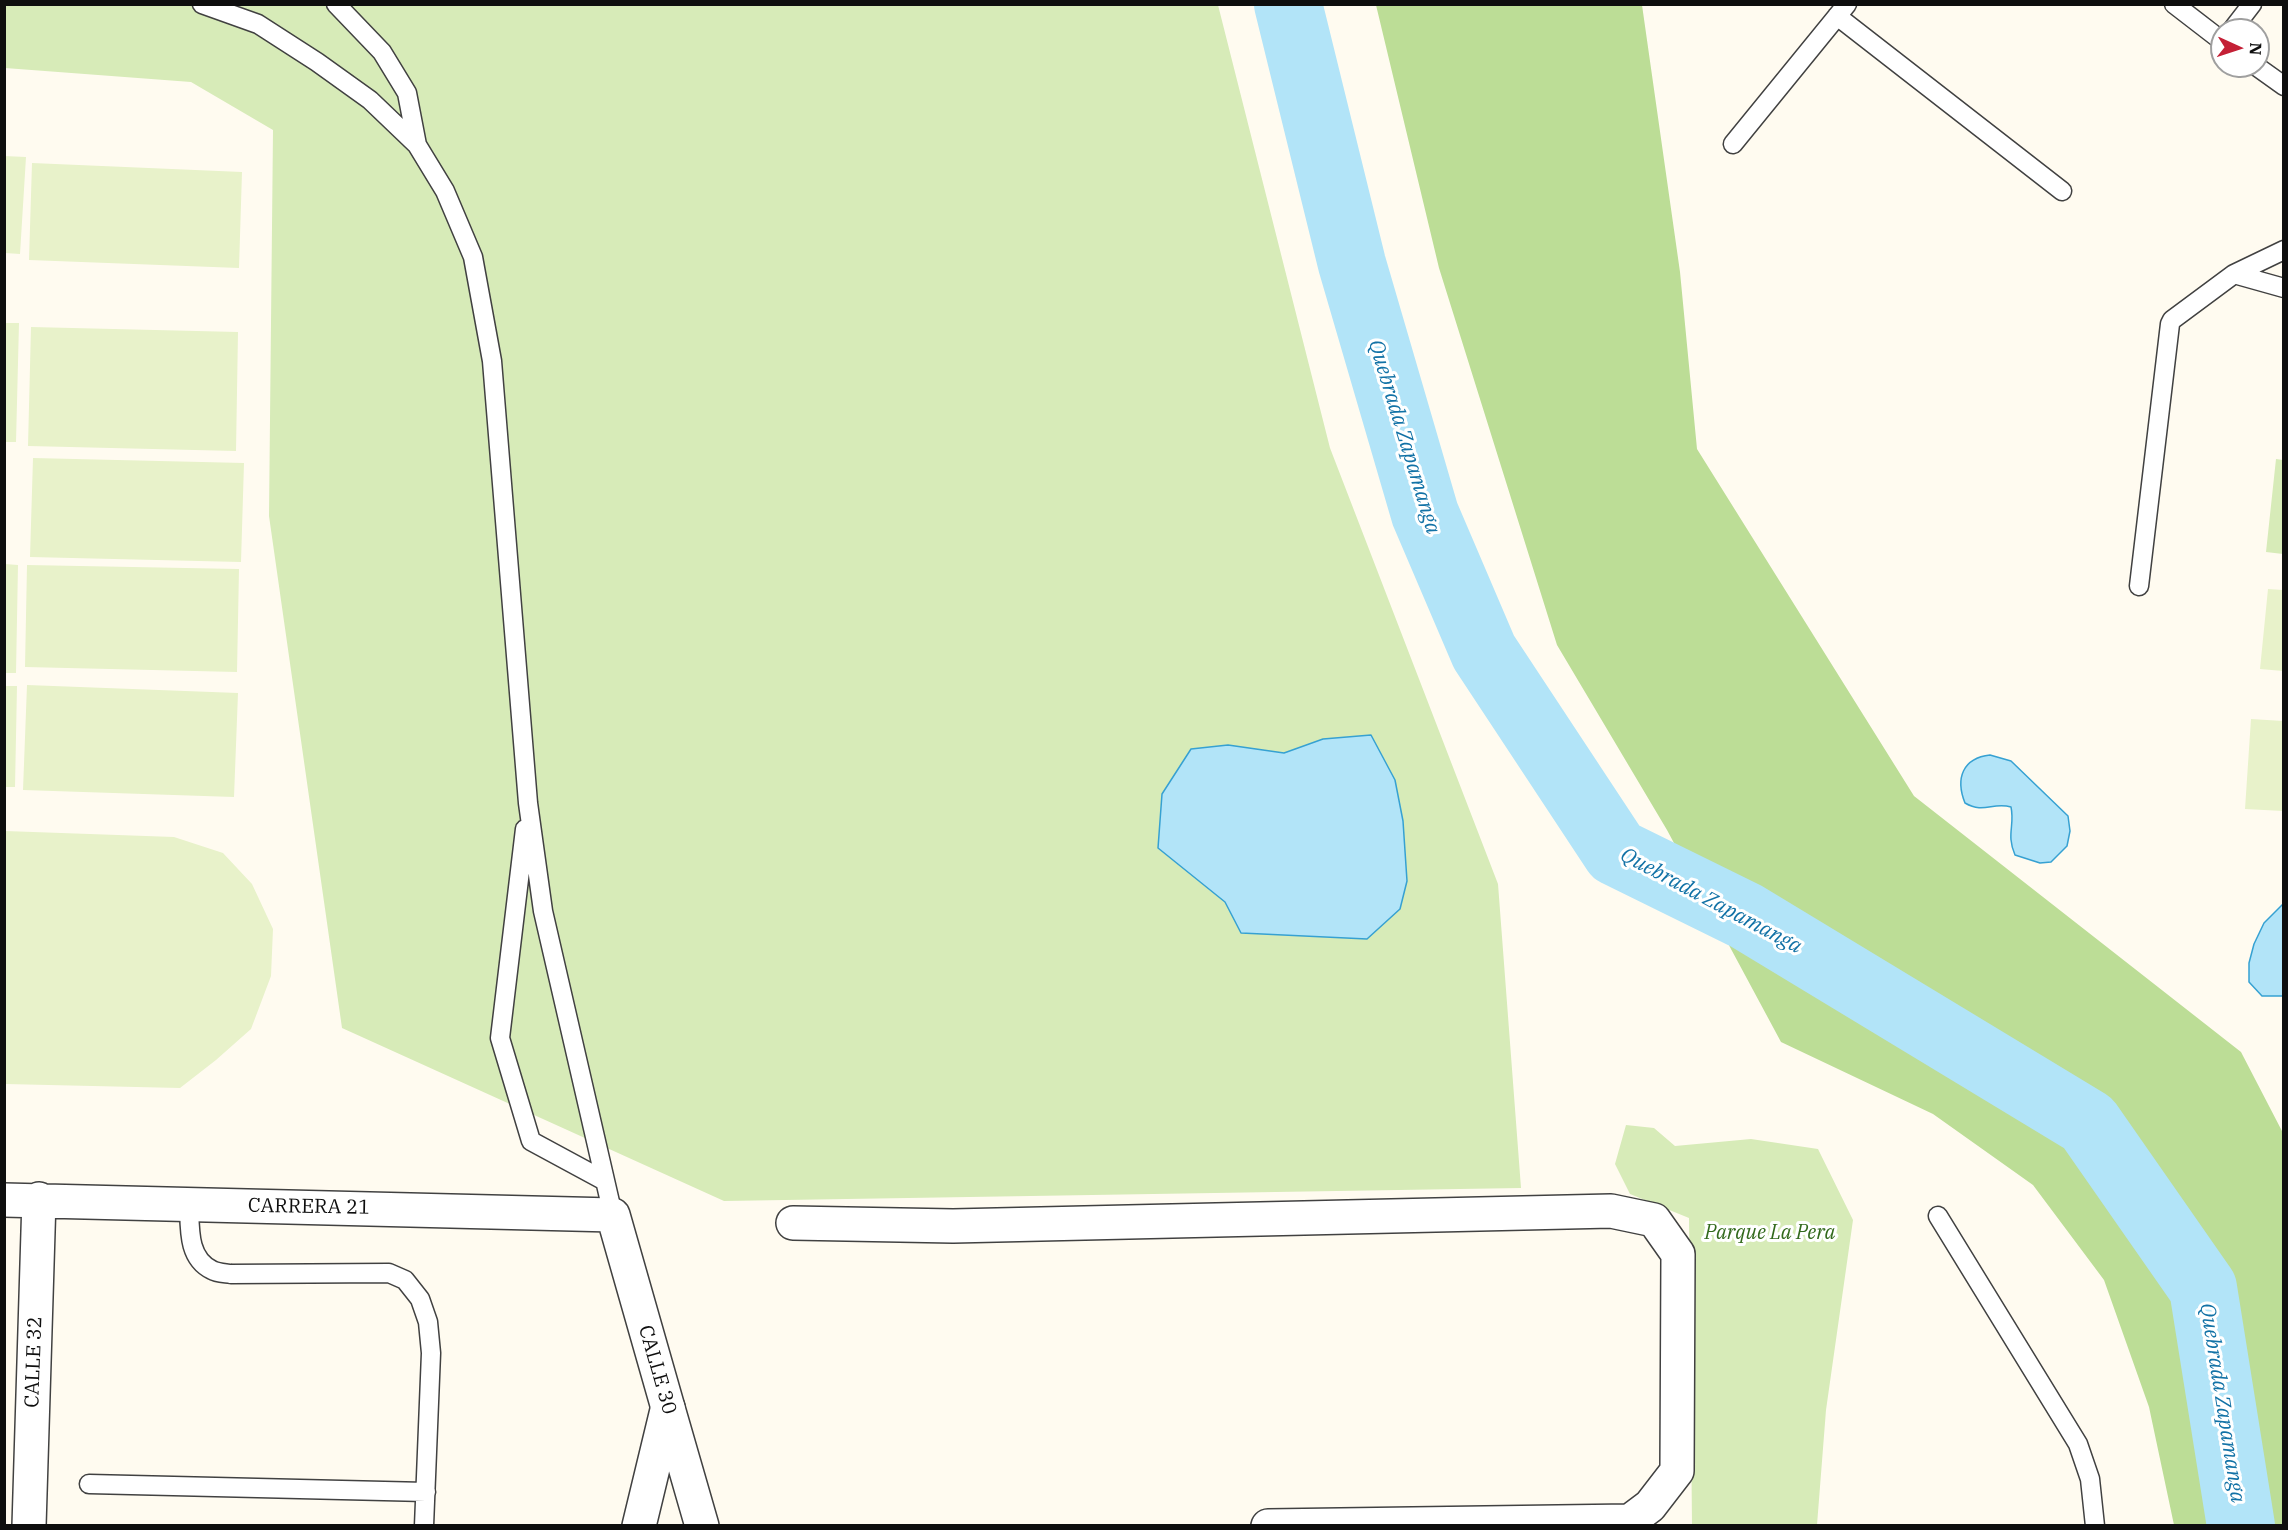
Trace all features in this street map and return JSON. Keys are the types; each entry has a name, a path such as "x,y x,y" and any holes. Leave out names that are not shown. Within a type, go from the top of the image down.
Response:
{"street":[{"name":"CARRERA 21","path":"4,1200 39,1199 613,1215"},
{"name":"CALLE 32","path":"29,1526 39,1199"},
{"path":"793,1224 953,1226 1611,1211 1654,1220 1678,1254 1677,1471 1650,1506 1630,1521 1268,1526"},
{"name":"CALLE 30","path":"613,1215 702,1526"},
{"path":"639,1526 668,1408"}],"lane":[{"path":"202,4 258,24 370,100 417,145 445,191 472,257 492,361 528,803 543,911 613,1215"},
{"path":"336,4 382,52 407,93 417,145"},
{"path":"2174,4 2210,32"},
{"path":"2241,18 2252,4"},
{"path":"1733,144 1842,10 2062,191"},
{"path":"2270,76 2283,86"},
{"path":"2139,585 2170,324 2172,320 2234,274 2283,250"},
{"path":"2234,274 2283,288"},
{"path":"528,803 500,1038 531,1140 605,1181"},
{"path":"189,1204 192,1246 199,1260 212,1270 231,1274 389,1273 405,1280 420,1299 428,1322 431,1353 424,1526"},
{"path":"1938,1216 2078,1444 2090,1479 2095,1526"},
{"path":"89,1484 426,1492"}],"green space":[{"path":"4,5 1218,5 1330,448 1498,884 1521,1188 724,1201 342,1028 269,516 273,130 191,82 5,68"},
{"path":"1376,5 1642,5 1680,272 1697,449 1914,796 2241,1052 2283,1133 2283,1525 2174,1525 2149,1407 2104,1280 2033,1185 1933,1114 1781,1042 1667,830 1557,645 1439,268"},
{"path":"4,156 26,157 20,254 5,253"},
{"path":"32,163 242,172 239,268 29,260"},
{"path":"5,323 19,323 16,442 5,442"},
{"path":"31,327 238,332 236,451 28,446"},
{"path":"33,458 244,463 241,562 30,557"},
{"path":"2276,459 2283,460 2283,554 2266,552"},
{"path":"5,564 18,565 16,673 5,673"},
{"path":"27,565 239,569 237,672 25,667"},
{"path":"2268,589 2283,590 2283,671 2260,669"},
{"path":"27,685 238,693 234,797 23,790"},
{"path":"5,686 17,686 15,787 5,787"},
{"path":"2251,719 2283,721 2283,811 2245,809"},
{"path":"5,831 174,837 223,853 252,884 273,929 271,976 251,1029 180,1088 5,1084"},
{"name":"Parque La Pera","path":"1626,1125 1654,1128 1675,1146 1751,1139 1818,1149 1853,1220 1826,1410 1817,1525 1692,1525 1689,1218 1630,1194 1615,1164"}],"water":[{"path":"1371,735 1395,780 1403,821 1407,881 1400,909 1367,939 1241,933 1225,902 1158,848 1162,794 1191,749 1228,745 1284,753 1323,739"},
{"path":"1990,755 2011,761 2068,816 2070,831 2067,846 2051,862 2040,863 2015,855 2011,841 2011,807 1978,808 1965,803 1961,785 1964,771 1973,760"},
{"path":"2283,904 2283,996 2262,996 2249,982 2249,963 2254,944 2264,923"}],"waterway":[{"name":"Quebrada Zapamanga","path":"1288,4 1352,264 1425,514 1484,652 1616,852 1746,916 2088,1123 2203,1288 2241,1526"}]}
